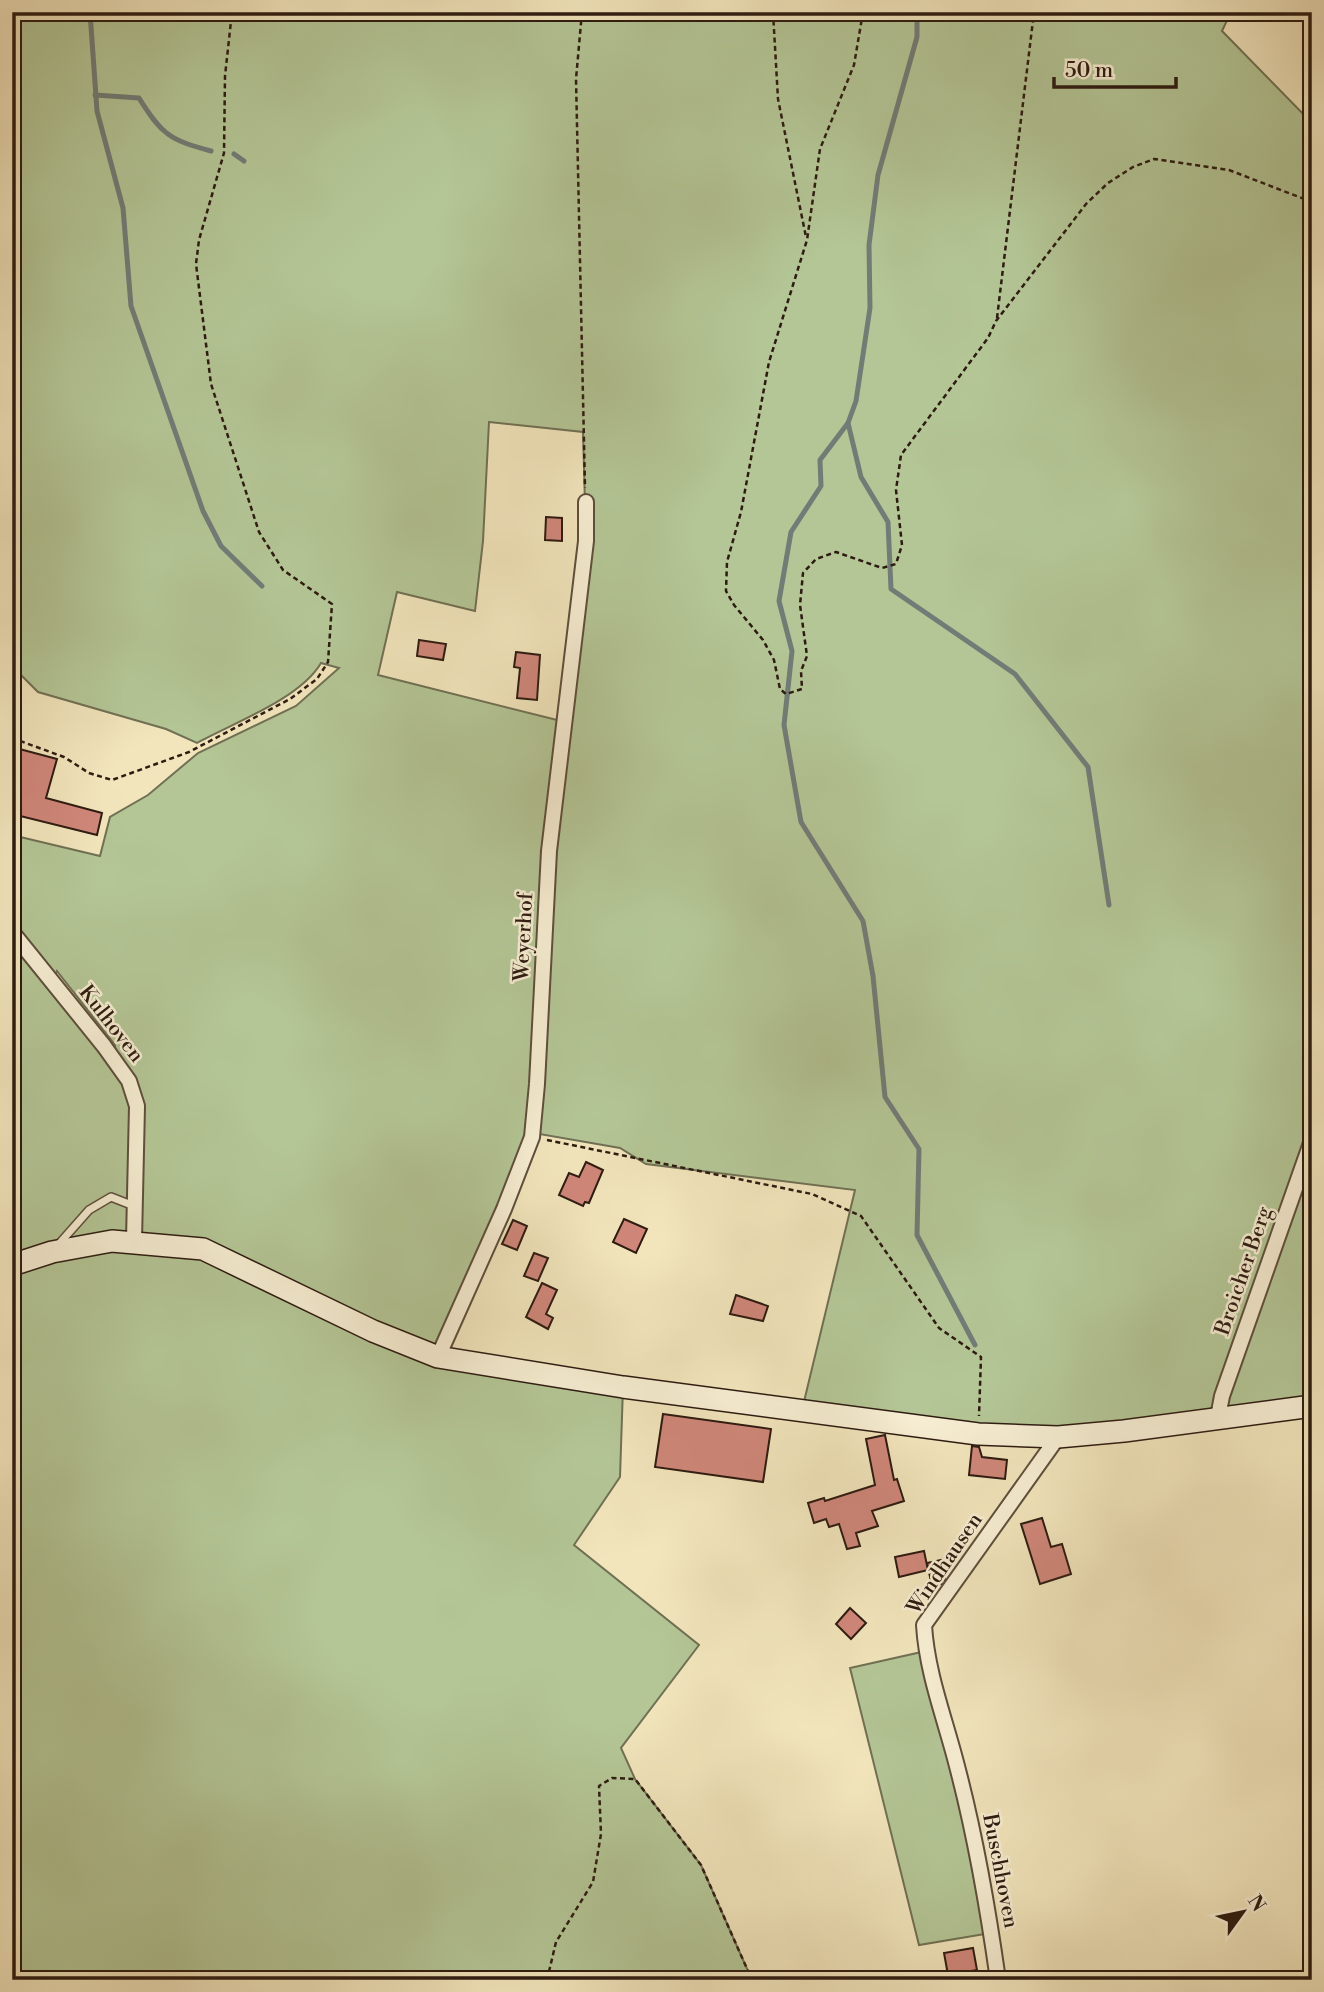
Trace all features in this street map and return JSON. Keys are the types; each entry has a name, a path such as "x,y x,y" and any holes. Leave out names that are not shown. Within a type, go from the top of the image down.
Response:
{"street":[{"name":"Weyerhof","path":"438,1357 504,1209 532,1137 549,851 586,541 586,502"},
{"name":"Kulhoven","path":"12,932 129,1081 136,1106 134,1240"},
{"name":"Broicher Berg","path":"1218,1416 1222,1396 1312,1140"},
{"path":"12,1265 52,1252 112,1241 134,1240 203,1249 373,1331 438,1357 623,1387 978,1434 1058,1437 1312,1406"},
{"name":"Windhausen","path":"958,1770 926,1651 924,1625 1058,1437"},
{"name":"Buschhoven","path":"958,1770 987,1895 998,1980"}],"lane":[{"path":"52,1252 89,1210 111,1197 135,1206"}],"path":[{"path":"12,738 64,757 89,773 112,780 189,752 243,725 290,699 317,679 328,662 332,604 314,594 284,569 259,532 211,384 195,264 199,240 224,153 225,76 232,12"},
{"path":"582,12 576,79 586,502"},
{"path":"774,12 778,99 807,240"},
{"path":"863,12 854,65 820,149 807,240 769,362 741,512 727,562 726,590 734,605 763,640 774,660 780,688 789,694 802,689 801,671 807,656 800,605 803,573 816,559 836,552 882,568 896,564 902,545 896,490 901,456 988,338 996,321 1086,204 1108,183 1133,167 1154,159 1229,170 1312,202"},
{"path":"996,321 1034,12"},
{"path":"532,1137 812,1194 861,1216 939,1328 981,1357 978,1434"},
{"path":"547,1980 556,1942 593,1882 601,1834 599,1786 611,1778 635,1779 701,1865 752,1980"}],"green space":[{"path":"12,12 1231,12 1222,31 1312,123 1312,1406 1058,1437 978,1434 802,1410 855,1190 646,1164 620,1148 540,1134 438,1357 331,1312 377,1338 451,1366 623,1387 620,1477 574,1545 699,1645 621,1748 635,1779 701,1865 752,1980 12,1980 12,835 100,856 110,817 148,795 198,753 296,706 339,668 321,663 298,688 282,699 197,743 166,729 38,692 12,666","holes":["489,422 583,432 586,541 565,722 378,675 397,592 475,611 483,541","57,971 115,1045 115,1046 95,1046 49,989"]},
{"path":"926,1651 991,1933 919,1945 850,1668"}],"building":[{"path":"546,517 562,518 562,541 545,540"},
{"path":"419,640 446,644 443,660 417,656"},
{"path":"516,652 540,655 537,700 517,698 520,668 514,667"},
{"path":"12,747 57,759 46,798 102,813 97,835 12,814"},
{"path":"586,1162 603,1170 589,1203 585,1202 583,1206 559,1195 569,1173 579,1177"},
{"path":"624,1219 647,1229 636,1253 613,1242"},
{"path":"513,1220 527,1226 517,1250 502,1244"},
{"path":"534,1253 548,1258 538,1281 524,1276"},
{"path":"542,1283 557,1290 546,1314 553,1318 548,1329 526,1317"},
{"path":"736,1295 768,1306 763,1321 730,1314"},
{"path":"663,1414 771,1429 763,1482 655,1467"},
{"path":"885,1435 894,1480 897,1479 904,1501 872,1511 878,1526 856,1533 860,1546 847,1549 839,1524 829,1527 826,1519 814,1523 808,1503 824,1498 825,1501 875,1485 866,1439"},
{"path":"972,1446 979,1447 982,1457 1007,1460 1005,1479 969,1475"},
{"path":"1042,1518 1051,1547 1062,1544 1071,1574 1040,1584 1021,1524"},
{"path":"924,1551 928,1570 899,1577 895,1557"},
{"path":"941,1560 945,1579 941,1584 932,1586 927,1563"},
{"path":"850,1608 866,1623 851,1639 836,1624"},
{"path":"973,1948 977,1970 971,1971 973,1980 958,1980 957,1973 948,1975 944,1953"}],"waterway":[{"path":"90,12 97,111 123,208 131,306 203,511 221,546 262,586"},
{"path":"917,12 917,37 878,175 869,245 870,308 856,401 848,423 861,477 888,522 891,589 1015,674 1088,767 1109,905"},
{"path":"95,95 139,98 154,120 168,134 211,151"},
{"path":"234,154 244,161"},
{"path":"848,423 820,460 821,486 791,532 779,601 792,651 784,725 801,822 863,921 873,976 885,1097 919,1149 917,1235 975,1345"}]}
